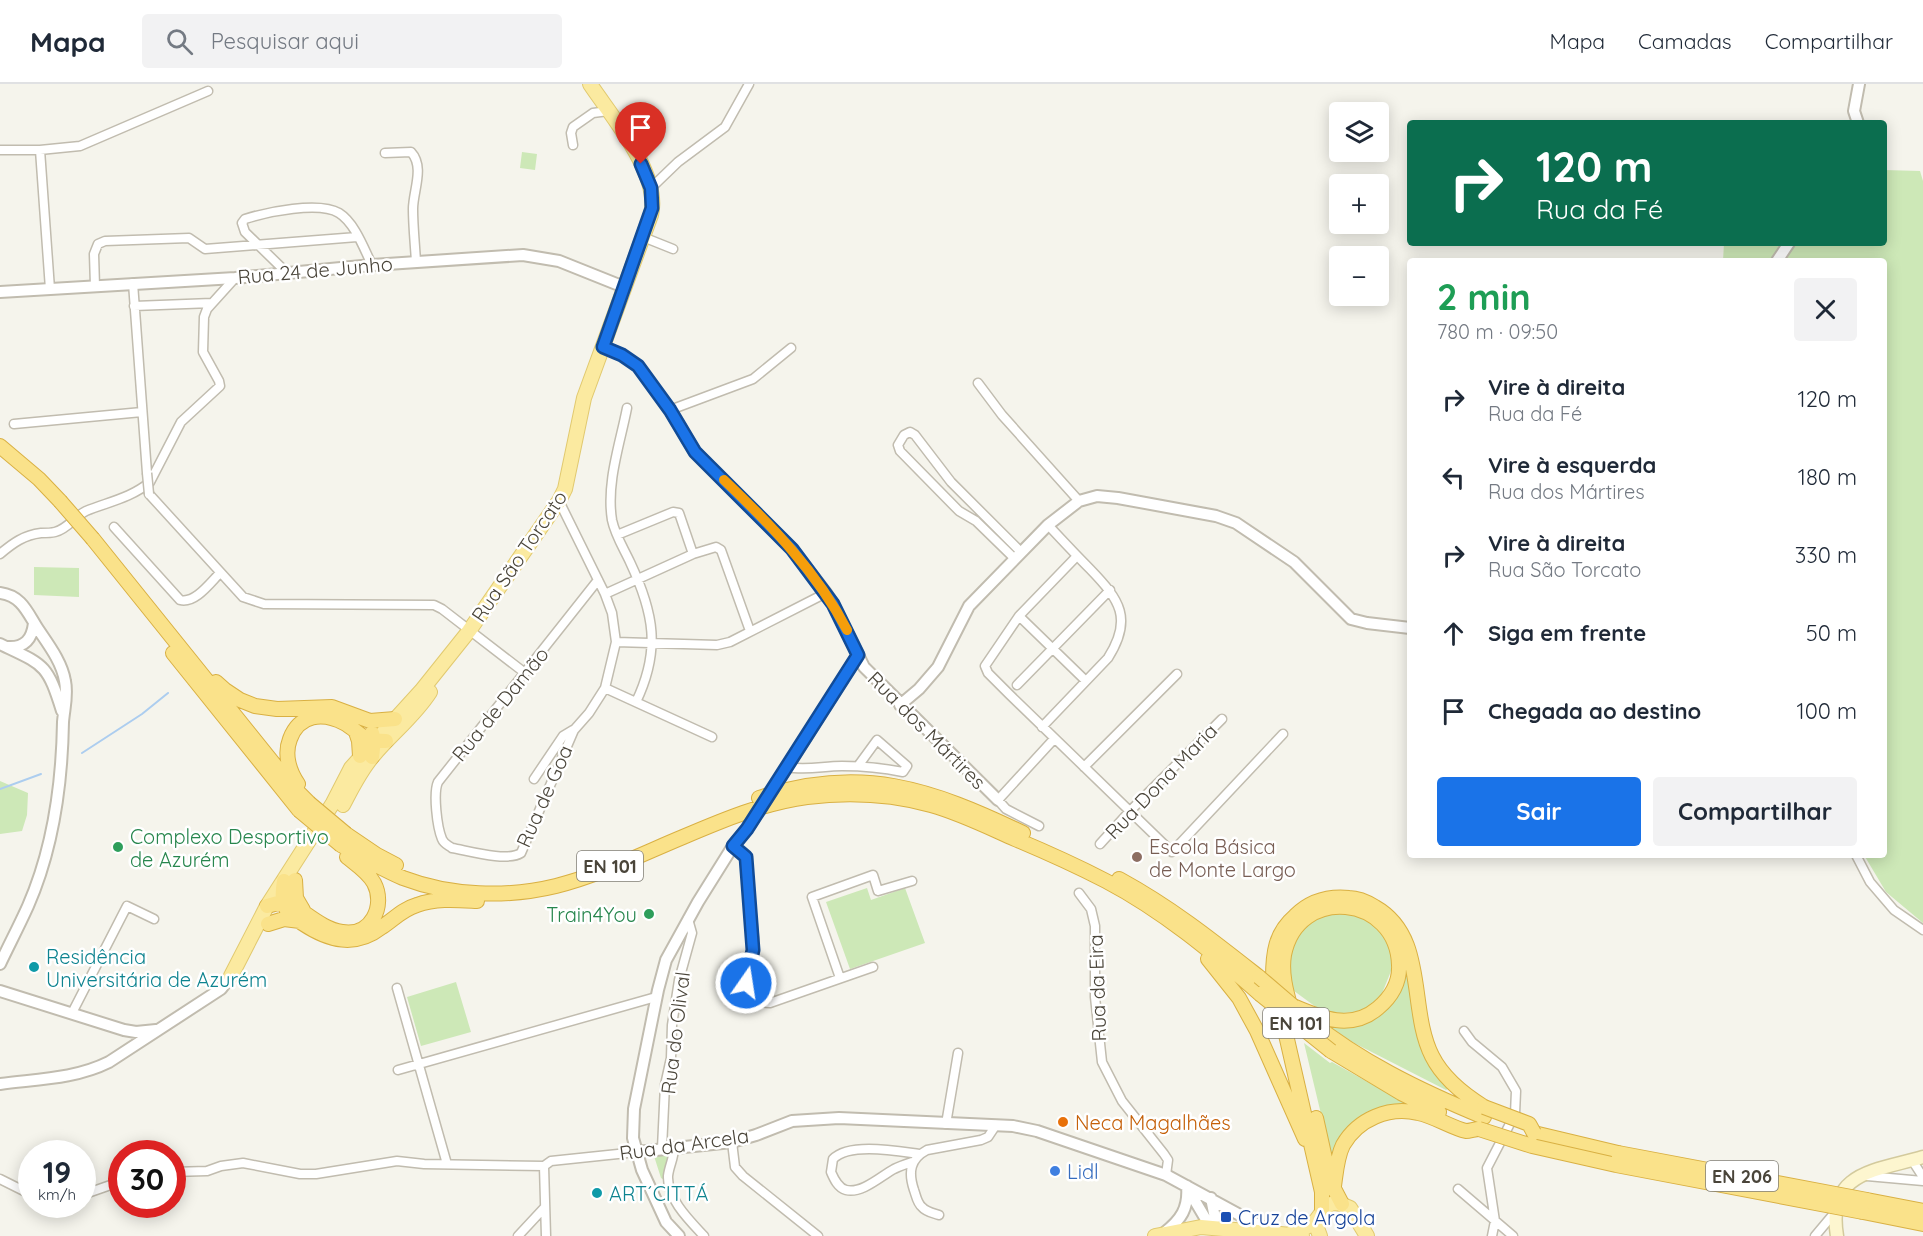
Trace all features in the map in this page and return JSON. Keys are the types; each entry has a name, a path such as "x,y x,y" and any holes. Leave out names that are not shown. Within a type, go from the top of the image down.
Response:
{"highway":[{"name":"EN 101","path":"0,446 39,479 57,504 199,670 290,784 304,807"},
{"name":"EN 101","path":"0,456 57,504"},
{"name":"EN 101","path":"91,542 304,807 371,863 403,878 441,889 480,893 506,893 555,886 585,877 740,814 768,805 824,796 873,795 918,802 949,811 1108,882 1182,929 1331,1051"},
{"path":"199,670 210,675 225,690 240,700 255,706 277,709 332,707 357,725 369,740 380,741"},
{"path":"304,807 309,797 289,768 287,753 294,730 305,719 320,715 346,724 357,725 395,718"},
{"path":"357,725 359,741 366,756"},
{"name":"EN 101","path":"343,839 406,870 442,881 503,886 524,884 572,872 723,811 773,794 805,787 841,783 885,784 941,797 986,815 1152,897 1189,922 1293,1006 1317,1022"},
{"path":"290,881 282,902 285,909 342,932 362,929 374,919 379,903 374,883 363,870 344,855 343,839"},
{"path":"290,881 302,916 328,938 352,941 368,936 418,904 446,900 508,900 538,896 566,887 585,877"},
{"path":"1319,1215 1322,1192 1274,978 1273,955 1278,938 1287,922 1301,910 1317,901 1335,897 1354,898 1369,903 1383,911 1394,922 1405,940 1410,955 1424,1036 1433,1057 1447,1078 1466,1095 1482,1118 1466,1131 1437,1118 1404,1110 1372,1118 1363,1123 1343,1146 1338,1160 1334,1188"},
{"path":"267,906 282,902"},
{"path":"1317,1022 1356,1021 1373,1013 1385,1002 1394,988 1399,973 1399,955 1395,944 1388,930 1378,919 1366,912 1352,907 1336,906 1307,917 1297,927 1288,942 1284,957 1284,979 1330,1181 1342,1204"},
{"path":"268,924 302,916"},
{"path":"1182,929 1183,937 1212,963 1239,998 1257,1031 1315,1164"},
{"name":"EN 206","path":"1317,1022 1344,1046 1408,1083 1482,1118 1532,1146 1616,1165 1865,1206 1923,1211"},
{"name":"EN 206","path":"1331,1051 1401,1093 1440,1113 1529,1124 1534,1133 1865,1206 1923,1224"}],"main road":[{"path":"590,84 636,154 651,188"},
{"name":"Rua São Torcato","path":"380,741 395,718 469,631 559,501 567,484 584,398 652,208 651,188"},
{"name":"Rua São Torcato","path":"231,976 267,906 290,881 351,768 422,703 455,649"},
{"name":"Rua São Torcato","path":"231,976 282,902"},
{"path":"1837,1236 1834,1218 1838,1200 1846,1187 1857,1176 1913,1159"},
{"path":"1160,1234 1201,1227 1296,1235 1331,1204 1342,1204 1355,1214 1357,1230 1353,1236"},
{"path":"1319,1215 1317,1228 1320,1236"},
{"path":"1357,1222 1367,1236"}],"street":[{"path":"651,188 678,162 725,127 749,84"},
{"path":"1857,120 1854,111 1859,84"},
{"path":"0,150 40,150 80,146 208,92"},
{"path":"573,145 571,133 573,127 593,113 608,111"},
{"path":"40,150 50,289"},
{"path":"385,153 411,152 416,157 418,182 413,205 416,262"},
{"path":"286,272 245,232 242,223 245,219 278,211 312,208 331,210 339,213 349,222 372,265"},
{"path":"95,286 95,250 98,244 105,241 189,238 205,249 357,237"},
{"path":"643,237 673,249"},
{"name":"Rua 24 de Junho","path":"0,292 235,278 502,255 535,256 559,261 624,287"},
{"path":"0,554 26,536 54,532 64,528 86,512 125,498 150,482 181,422 220,386 203,352 204,317 212,303 235,278"},
{"path":"133,284 149,494 243,597 264,604 424,604 442,609 525,673"},
{"path":"134,306 212,303"},
{"name":"Rua dos Mártires","path":"603,347 622,355 638,366 670,410 695,452 792,549 833,604 864,667 1006,809 1039,826"},
{"path":"670,410 753,379 791,348"},
{"path":"978,383 1002,415 1079,501"},
{"path":"627,408 610,492 612,520 649,609 653,643 646,678 636,702"},
{"path":"14,424 142,412"},
{"path":"910,432 915,435 951,482 1018,556 976,521 959,511 900,451 898,445 904,435 910,432"},
{"path":"900,705 919,690 938,667 969,606 1048,525 1079,501 1097,496 1215,516 1236,523 1294,562 1351,619 1367,624 1407,628"},
{"name":"Rua de Goa","path":"442,840 452,848 506,857 516,857 521,853 574,730 589,713 605,688 616,642 612,613 559,501"},
{"path":"618,535 673,512 679,513 693,554"},
{"path":"1042,727 1108,658 1117,641 1122,622 1119,605 1110,590 1048,525"},
{"path":"114,526 180,600 186,602 193,599 220,573"},
{"path":"605,594 693,554 716,547 721,550 750,631"},
{"path":"1077,556 1019,616 984,666 988,673 1054,739 1172,852 1283,734"},
{"name":"Rua de Damão","path":"442,840 435,799 435,788 438,782 597,580"},
{"path":"1017,685 1110,590"},
{"path":"0,593 12,594 21,602 62,671 66,683 58,794 47,845 28,906 0,964"},
{"path":"616,642 717,645 730,642 826,593"},
{"path":"1019,616 1086,681"},
{"path":"2,646 16,647 28,640 33,633 34,623"},
{"path":"2,646 36,661 46,669 52,679 63,714"},
{"path":"679,1236 666,1222 642,1170 633,1138 634,1109 656,997 666,960 688,919 733,846 747,829 858,655"},
{"path":"1084,767 1177,674"},
{"path":"605,688 712,737"},
{"name":"Rua Dona Maria","path":"1100,844 1222,719"},
{"name":"Rua de Goa","path":"534,779 563,736 574,730"},
{"path":"998,800 1054,739"},
{"path":"787,766 802,770 858,766 903,772 907,766 877,740 858,766"},
{"path":"733,846 746,857 753,950 746,983 753,998 761,1003 770,1003 873,967"},
{"path":"1858,858 1870,882 1894,910 1923,930"},
{"path":"840,978 812,897 873,875 878,891 912,881"},
{"name":"Rua da Eira","path":"1079,893 1091,909 1095,926 1095,997 1102,1062 1122,1101 1168,1160 1166,1174"},
{"path":"72,1013 127,906 154,920"},
{"name":"Rua do Olival","path":"662,1148 665,1085 671,1058 672,1025 679,980 692,933 688,919"},
{"name":"Rua São Torcato","path":"0,1084 84,1073 109,1062 221,989 231,976"},
{"path":"397,988 447,1164"},
{"path":"0,991 124,1030 136,1032 157,1030"},
{"path":"398,1070 656,997"},
{"path":"124,1030 128,1044 126,1050"},
{"path":"1464,1031 1472,1042 1502,1067 1516,1091 1515,1114 1487,1168 1495,1221 1492,1236"},
{"path":"945,1124 958,1053"},
{"name":"Rua da Arcela","path":"186,1172 207,1171 221,1166 243,1163 300,1174 316,1174 397,1161 544,1166 551,1161 732,1142 792,1121 814,1118 996,1125 1036,1131 1166,1174 1271,1232"},
{"path":"939,1215 930,1213 918,1202 909,1171 912,1162 919,1154 927,1150 988,1137 996,1125"},
{"path":"732,1142 735,1167 743,1176 818,1236"},
{"path":"674,1148 668,1181 685,1216 704,1236"},
{"path":"912,1162 897,1167 871,1183 851,1190 844,1190 839,1186 831,1172 833,1159 848,1150 919,1154"},
{"path":"1911,1180 1902,1172 1913,1159 1923,1177"},
{"path":"544,1166 546,1236"},
{"path":"1857,1176 1923,1182"},
{"path":"0,1179 18,1188"},
{"path":"1187,1186 1211,1228"},
{"path":"1160,1234 1181,1218 1186,1208 1187,1186"},
{"path":"1458,1189 1513,1236"},
{"path":"1211,1198 1215,1218 1211,1228"},
{"path":"518,1236 545,1207"},
{"path":"1815,1236 1836,1211"}],"green space":[{"path":"522,152 537,154 535,170 520,168"},
{"path":"1887,170 1920,171 1923,181 1923,923 1886,892 1866,858 1887,858 1887,258 1723,258 1724,246 1887,246"},
{"path":"34,567 79,568 79,597 34,595"},
{"path":"0,781 28,793 27,815 22,831 0,834"},
{"path":"867,888 871,900 905,888 925,943 850,969 826,902"},
{"path":"1340,912 1364,918 1382,932 1391,956 1391,971 1381,996 1363,1011 1333,1014 1320,1010 1290,988 1290,972 1293,947 1303,929 1312,922"},
{"path":"1401,944 1412,995 1451,1087 1446,1090 1354,1043 1323,1022 1388,1007"},
{"path":"456,982 471,1032 421,1046 407,997"},
{"path":"1304,1043 1330,1063 1332,1062 1409,1105 1379,1109 1361,1118 1347,1134 1332,1160"},
{"path":"672,1154 666,1181 661,1178 654,1156"}],"waterway":[{"path":"82,753 142,714 168,693"},
{"path":"0,789 41,774"}],"slow traffic":[{"path":"724,480 792,549 826,593 847,630"}],"place":[{"name":"Complexo Desportivo de Azurém","path":"118,847"},
{"name":"Escola Básica de Monte Largo","path":"1137,857"},
{"name":"Train4You","path":"649,914"},
{"name":"Residência Universitária de Azurém","path":"34,967"},
{"name":"Neca Magalhães","path":"1063,1122"},
{"name":"Lidl","path":"1055,1171"},
{"name":"ART´CITTÁ","path":"597,1193"},
{"name":"Cruz de Argola","path":"1226,1217"}],"route":[{"path":"641,164 653,195 651,215 603,347 622,355 638,366 670,410 695,452 792,549 833,604 858,655 747,829 733,846 746,857 750,894 753,950 746,983"}]}
